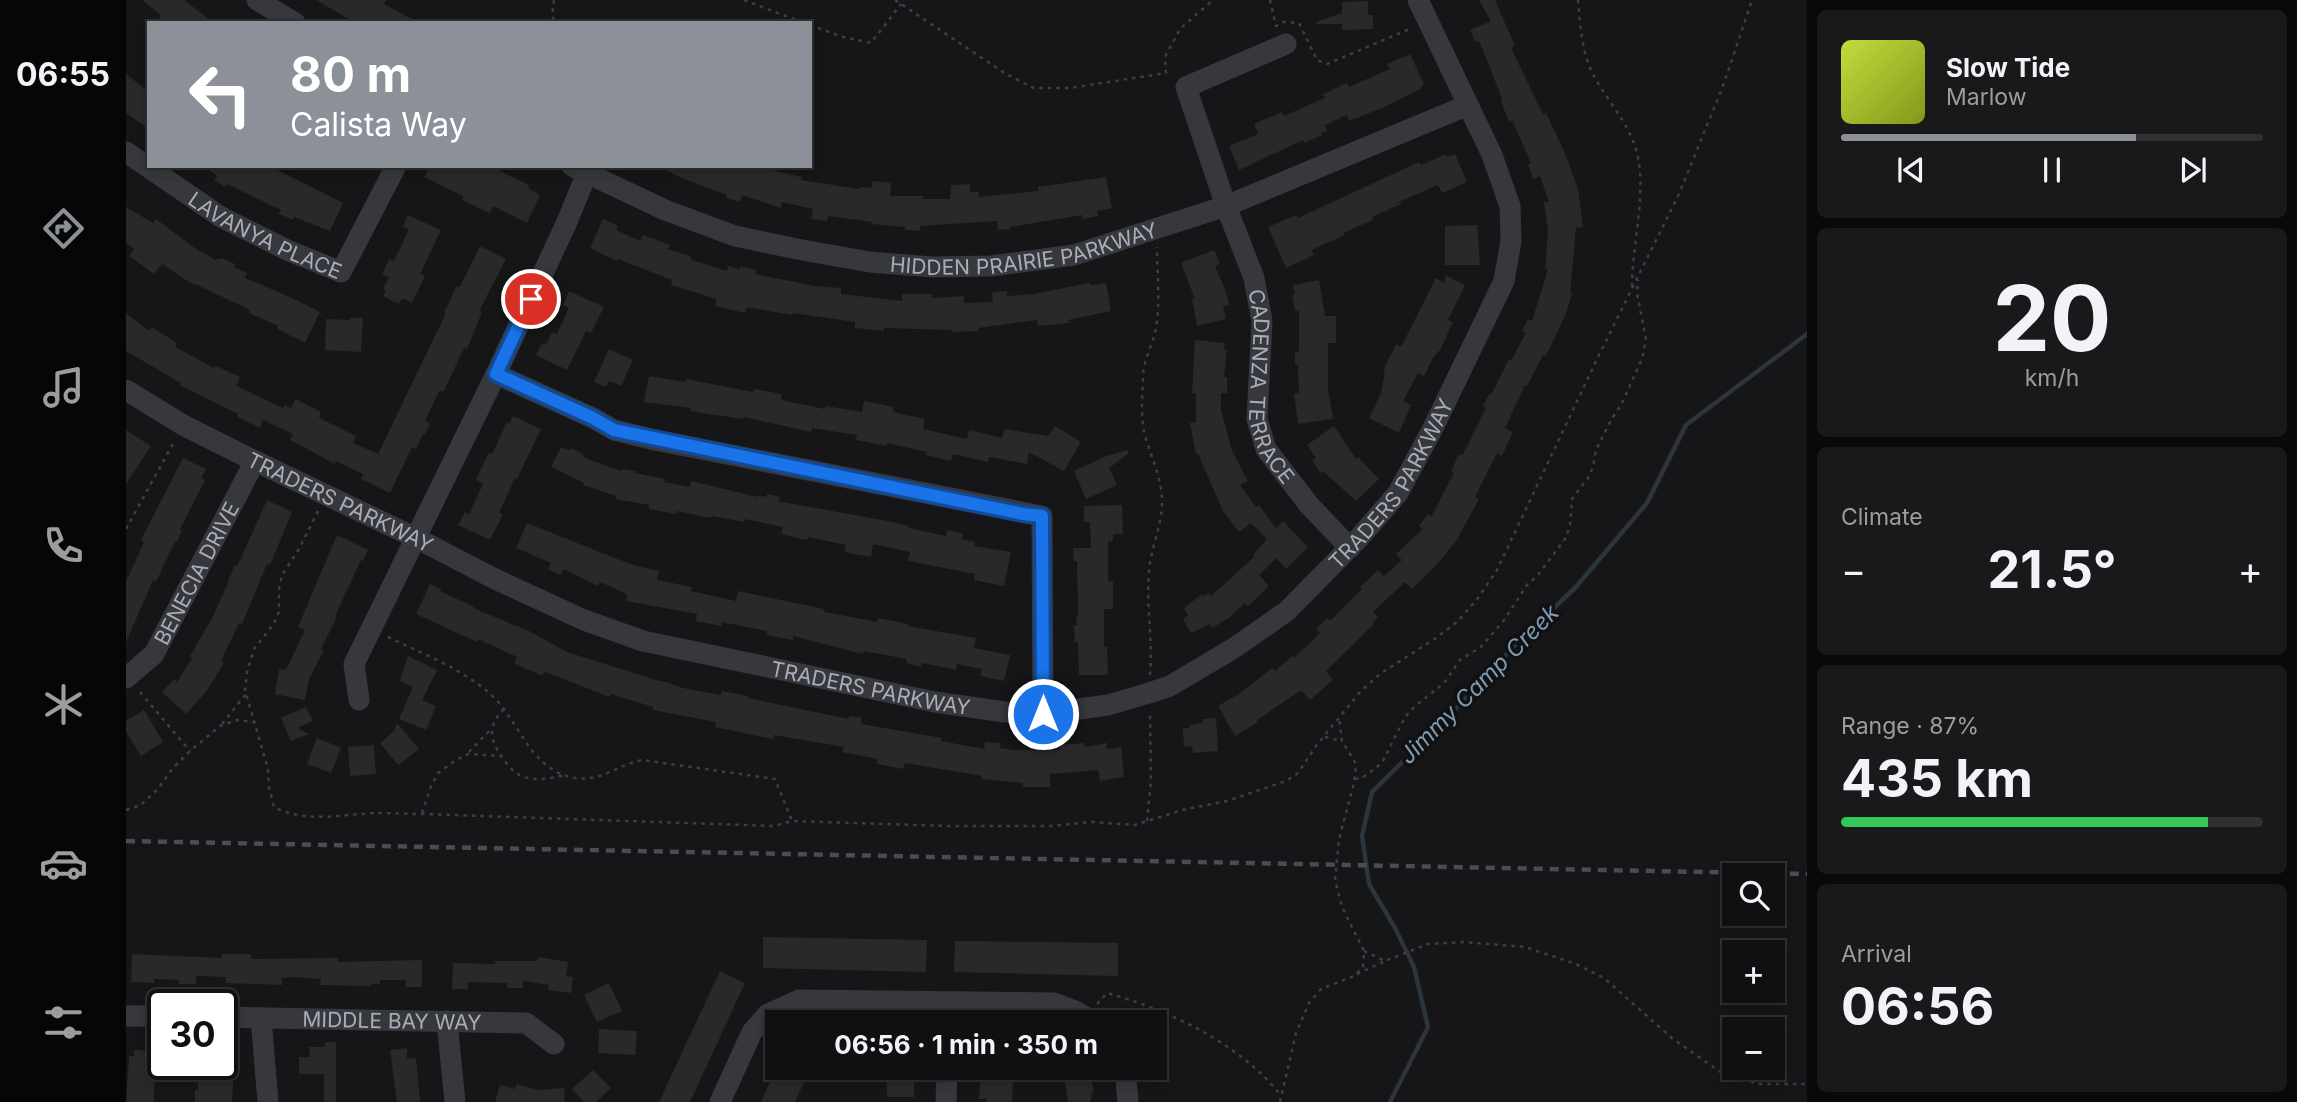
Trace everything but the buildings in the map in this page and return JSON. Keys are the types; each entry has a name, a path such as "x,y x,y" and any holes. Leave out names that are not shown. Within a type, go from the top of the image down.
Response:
{"street":[{"path":"257,0 292,21"},
{"name":"TRADERS PARKWAY","path":"126,390 183,425 495,579 573,615 643,641 935,702 1005,712 1043,714 1108,705 1149,693 1170,686 1234,648 1287,611 1350,548 1398,493 1433,428 1504,281 1511,240 1510,206 1492,155 1418,0"},
{"name":"CADENZA TERRACE","path":"1286,44 1186,87 1226,206 1254,278 1262,321 1257,419 1266,449 1309,505 1350,548"},
{"name":"HIDDEN PRAIRIE PARKWAY","path":"580,170 665,210 735,236 870,262 932,267 991,266 1074,255 1226,206 1468,105"},
{"name":"LAVANYA PLACE","path":"126,152 147,166"},
{"name":"LAVANYA PLACE","path":"149,168 221,217 287,250 341,272 395,168"},
{"path":"359,699 354,664 566,224 580,170"},
{"path":"496,374 614,430 1042,516 1043,714"},
{"name":"BENECIA DRIVE","path":"127,678 154,654 255,461"},
{"path":"777,1010 799,1000 924,1010"},
{"path":"972,1010 1054,1003 1069,1010"},
{"path":"126,1016 147,1016"},
{"name":"MIDDLE BAY WAY","path":"238,1017 526,1023 554,1044"},
{"path":"720,1102 752,1032 765,1017"},
{"path":"261,1018 268,1102"},
{"path":"447,1021 455,1102"},
{"path":"946,1102 947,1080"},
{"path":"1126,1080 1128,1102"}],"path":[{"path":"554,0 552,16 554,21"},
{"path":"744,0 799,21"},
{"path":"895,0 1006,74 1034,88 1070,88 1166,73 1165,57 1180,29 1213,0"},
{"path":"1269,0 1276,26 1284,22 1299,23 1317,60 1327,64 1429,22"},
{"path":"1578,0 1585,54 1594,77 1628,131 1638,156 1639,212 1633,246 1632,290"},
{"path":"326,495 299,549 282,575 279,612 273,625 254,649 247,672 246,694 268,769 274,807 288,814 308,817 376,813 422,814 774,826 792,821 948,826 1092,822 1135,825 1182,810 1227,801 1286,781 1298,773 1360,692 1380,674 1458,621 1497,570 1700,146 1752,0"},
{"path":"812,26 843,37 871,43 901,4"},
{"path":"1147,821 1151,780 1149,693 1152,654 1149,571 1162,500 1158,472 1143,428 1143,377 1146,355 1155,336 1157,318 1157,228"},
{"path":"1355,779 1362,778 1382,763 1405,718 1414,707 1444,683 1460,660 1481,647 1564,539 1570,526 1572,499 1588,478 1597,450 1642,359 1646,339 1637,293 1639,277"},
{"path":"126,529 183,425"},
{"path":"372,629 454,669 484,689 500,702 533,753 551,769 565,775 590,778 612,773 630,762 642,760 775,779 792,821"},
{"path":"127,678 190,751"},
{"path":"126,810 141,805 159,789 172,769 220,726 246,694"},
{"path":"422,814 430,786 438,773 468,754 491,729 504,709"},
{"path":"1339,718 1342,741 1356,764 1355,779 1339,839 1335,880 1342,907 1364,951 1363,967 1354,976"},
{"path":"220,726 237,720 254,722"},
{"path":"491,729 491,740 509,767 522,777 545,779 565,775"},
{"path":"1324,736 1342,741"},
{"path":"468,754 501,755"},
{"path":"1280,1102 1296,1033 1309,1003 1321,989 1428,944 1464,942 1525,947 1576,964 1604,978 1673,1039 1722,1073 1759,1084 1807,1084"},
{"path":"1364,951 1385,961"},
{"path":"1096,1010 1107,993 1157,1010"},
{"path":"1167,1013 1226,1046 1269,1080 1281,1096"}],"waterway":[{"name":"Jimmy Camp Creek","path":"1390,1102 1428,1027 1414,967 1369,884 1362,836 1372,792 1447,718 1518,642 1575,588 1647,503 1686,425 1807,334"}],"railway":[{"path":"126,841 1807,874"}],"route":[{"path":"531,299 496,374 554,399 614,430 1042,516 1043,714"}]}
